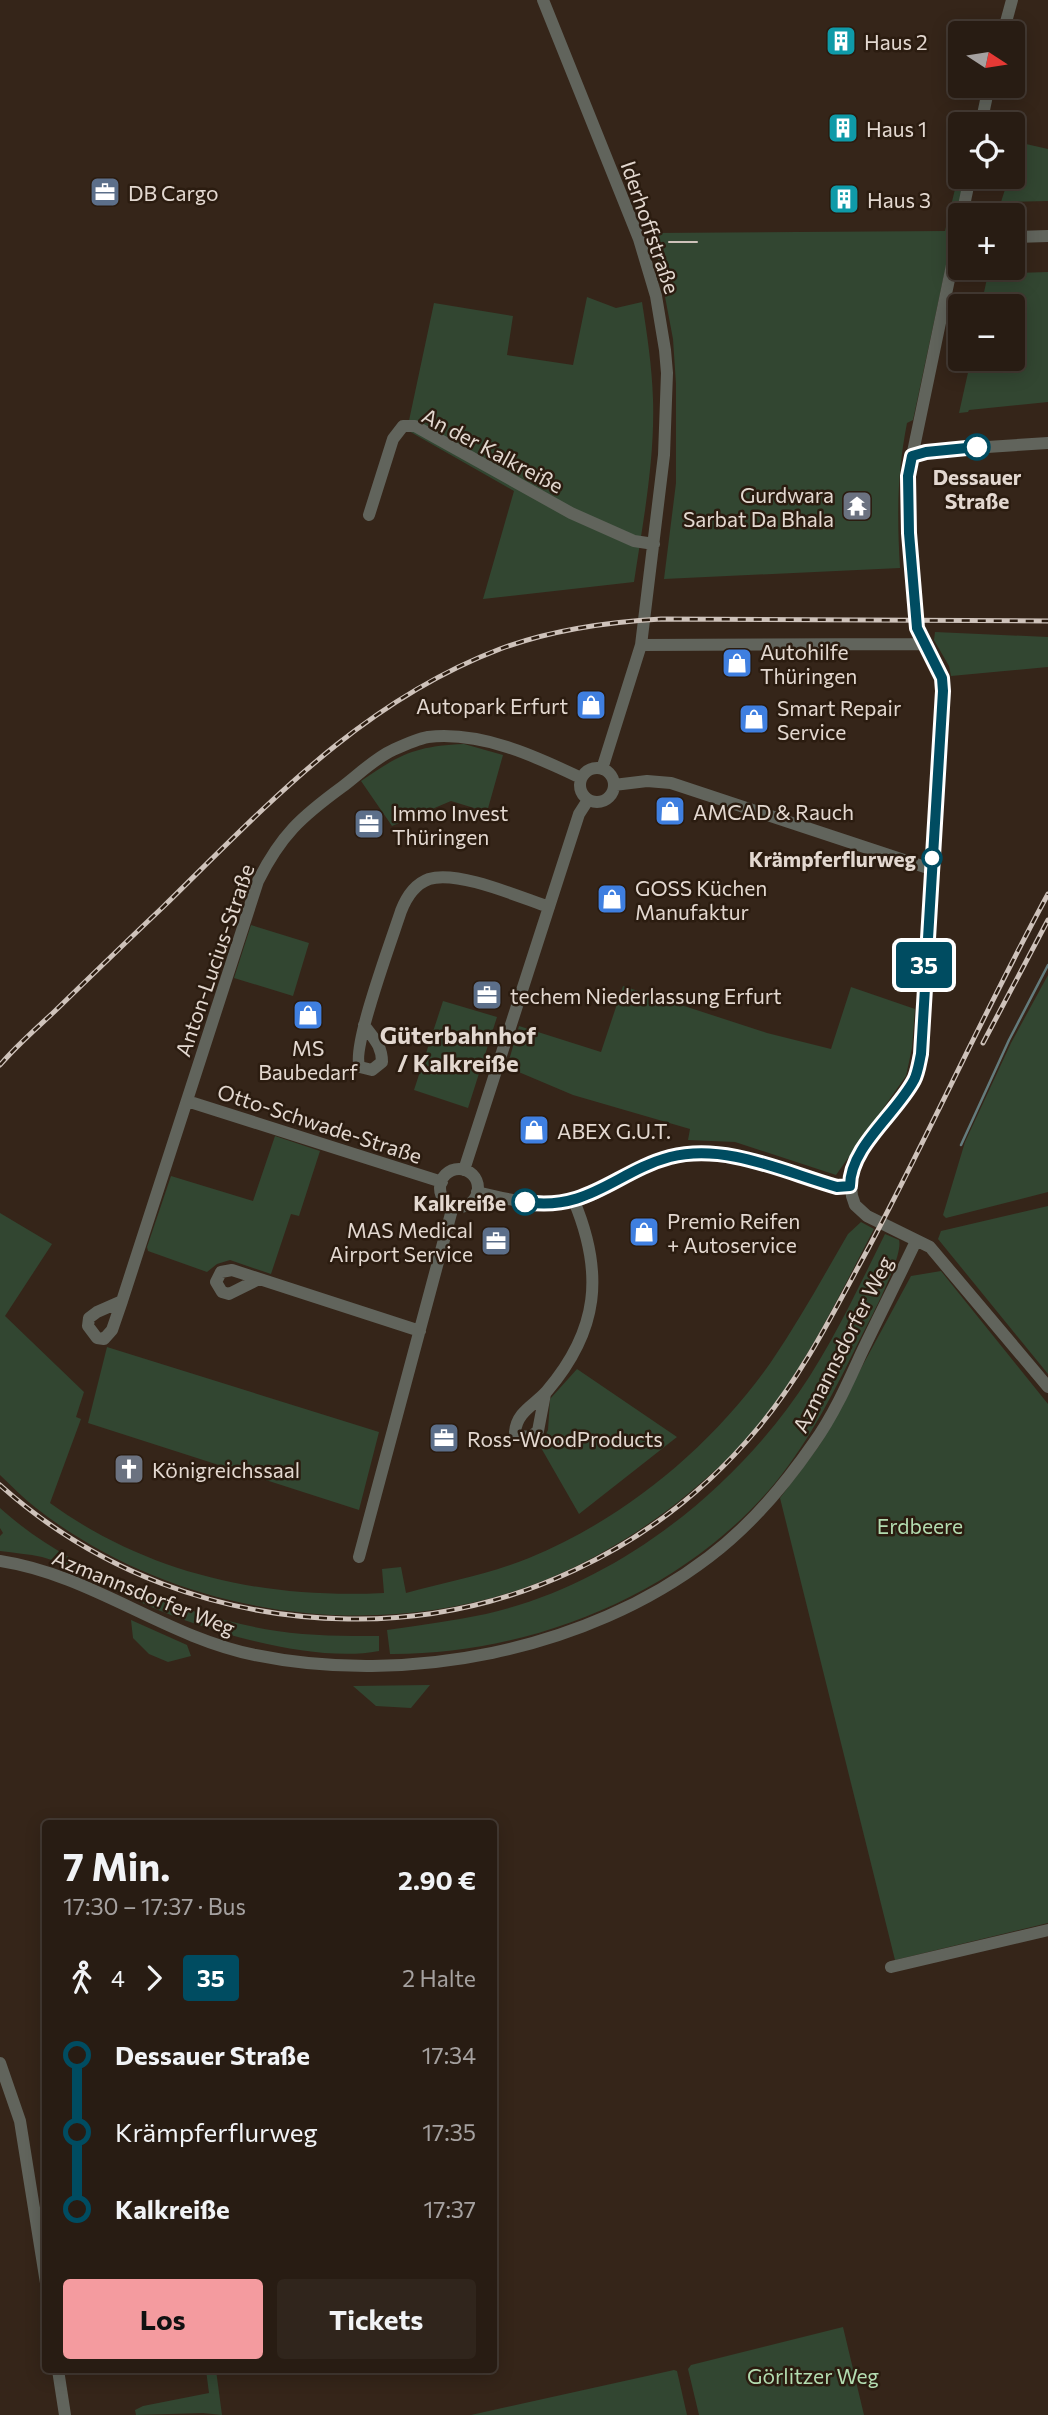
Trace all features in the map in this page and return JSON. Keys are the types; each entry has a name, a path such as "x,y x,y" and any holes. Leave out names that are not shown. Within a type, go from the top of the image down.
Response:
{"street":[{"name":"Iderhoffstraße","path":"543,0 639,239 656,296 667,373 664,454 641,645"},
{"path":"1006,21 1012,0"},
{"path":"1025,237 1048,236"},
{"path":"950,280 908,476 909,533 917,628 942,678 943,691 919,1068 905,1094 867,1142 852,1168 850,1186 855,1205 867,1216 930,1247 1048,1387"},
{"name":"An der Kalkreiße","path":"369,514 393,439 403,426 415,426 572,513 634,541 654,544"},
{"path":"912,456 926,452 1048,443"},
{"path":"603,769 641,645 924,644"},
{"name":"Anton-Lucius-Straße","path":"122,1301 258,881 271,855 287,833 314,807 391,751 425,737 444,736 475,740 520,751 581,778"},
{"path":"592,768 603,769 611,775 614,785 610,796 606,800 588,800 580,789 581,778 592,768"},
{"path":"614,785 647,781 671,783 931,869"},
{"path":"464,1170 579,814 588,800"},
{"path":"364,1025 401,911 405,901 418,885 443,877 460,878 549,907"},
{"name":"Otto-Schwade-Straße","path":"187,1101 442,1182"},
{"path":"477,1192 531,1203 574,1201 598,1192 645,1166 671,1157 699,1153 728,1155 837,1187 850,1186"},
{"path":"464,1170 473,1176 477,1192 471,1203 453,1206 441,1194 442,1182 453,1171 464,1170"},
{"path":"545,1394 579,1344 593,1300 592,1261 585,1229 574,1201"},
{"path":"359,1557 453,1206"},
{"name":"Azmannsdorfer Weg","path":"0,1561 32,1567 77,1582 171,1627 207,1641 253,1655 301,1663 429,1663 464,1659 550,1637 610,1614 665,1587 711,1555 763,1507 814,1443 840,1399 916,1241"},
{"path":"260,1279 420,1331"},
{"path":"891,1967 1048,1930"},
{"path":"0,2063 19,2121 42,2259"},
{"path":"58,2373 65,2415"}],"green space":[{"path":"1025,144 1048,149 1048,201 1001,202 1005,189 1025,189"},
{"path":"955,189 962,189 959,203 952,203"},
{"path":"948,218 948,256 913,420 907,423 901,460 898,531 900,568 664,579 676,483 676,384 673,339 653,233 945,231"},
{"path":"1048,272 1048,402 959,413 968,371 1025,371 1025,294 984,294 987,280 1025,280 1025,273"},
{"path":"587,297 616,308 642,302 652,374 653,422 648,491 634,582 483,599 514,491 407,430 434,303 513,316 507,355 573,365"},
{"path":"935,632 1048,637 1048,667 951,676 949,666 934,640"},
{"path":"464,744 503,755 487,812 451,801 392,826 361,781 409,753"},
{"path":"251,925 309,943 293,996 234,978"},
{"path":"1048,975 1048,1192 946,1218 943,1215 965,1142 1011,1043"},
{"path":"623,986 767,1033 831,1049 851,987 915,1009 912,1048 906,1076 836,1175 735,1142 688,1140 690,1129 573,1095 507,1067 519,1026 601,1052"},
{"path":"443,1001 497,1017 468,1108 414,1090"},
{"path":"275,1136 320,1151 299,1216 291,1214 271,1274 230,1260 217,1264 207,1272 148,1251 147,1247 171,1176 253,1201"},
{"path":"1048,1206 1048,1374 938,1239 941,1231"},
{"path":"0,1213 52,1244 5,1316 84,1392 76,1417 81,1419 50,1503 127,1548 167,1564 251,1586 339,1594 384,1593 382,1569 401,1567 406,1593 499,1569 565,1542 632,1501 694,1451 747,1393 791,1331 848,1234 861,1222 874,1229 810,1349 773,1406 709,1476 643,1528 571,1569 481,1601 416,1612 348,1615 281,1610 215,1596 151,1575 91,1545 36,1508 0,1475"},
{"path":"885,1234 899,1240 892,1273 842,1375 822,1413 788,1466 738,1522 696,1556 651,1586 602,1610 550,1629 497,1643 444,1651 390,1654 387,1630 486,1614 573,1584 654,1538 691,1509 758,1445 787,1409 840,1324"},
{"name":"Erdbeere","path":"941,1271 1048,1404 1048,1923 895,1960 780,1498 819,1446 911,1276"},
{"path":"107,1347 379,1432 359,1510 88,1423"},
{"path":"577,1369 677,1437 579,1514 540,1446 548,1430 550,1399"},
{"path":"0,1508 59,1551 130,1588 167,1602 205,1615 277,1631 315,1635 379,1636 379,1651 322,1653 258,1642 165,1613 55,1561 0,1551 0,1536 3,1533 0,1528"},
{"path":"131,1620 187,1645 191,1656 168,1662 149,1654 133,1638"},
{"path":"430,1685 411,1708 376,1706 353,1686"},
{"name":"Görlitzer Weg","path":"843,2327 864,2415 699,2415 688,2369 691,2365"},
{"path":"677,2371 687,2415 471,2415"},
{"path":"206,2373 216,2373 222,2415 136,2415 135,2410 143,2406 209,2393"}],"waterway":[{"path":"961,1145 1009,1040 1048,965"}],"tram line":[{"path":"669,242 697,242"}],"railway":[{"path":"0,1065 240,831 318,760 403,697 450,671 500,649 580,628 661,619 1048,621"},
{"path":"0,1485 37,1515 118,1565 207,1598 300,1616 348,1619 407,1617 465,1607 521,1592 575,1570 626,1542 674,1509 718,1471 758,1428 790,1385 869,1247 1048,894"},
{"path":"983,1043 1048,920"}],"bus line":[{"name":"35","path":"525,1202 574,1201 598,1192 645,1166 671,1157 699,1153 728,1155 837,1187 850,1186 852,1168 867,1142 915,1080 921,1054 924,966 943,691 942,678 917,628 909,533 908,476 912,456 977,447"}],"place":[{"name":"Haus 2","path":"841,41"},
{"name":"Haus 1","path":"843,128"},
{"name":"DB Cargo","path":"105,192"},
{"name":"Haus 3","path":"844,199"},
{"name":"Dessauer Straße","path":"977,447"},
{"name":"Gurdwara Sarbat Da Bhala","path":"857,506"},
{"name":"Autohilfe Thüringen","path":"737,663"},
{"name":"Autopark Erfurt","path":"591,705"},
{"name":"Smart Repair Service","path":"754,719"},
{"name":"AMCAD & Rauch","path":"670,811"},
{"name":"Immo Invest Thüringen","path":"369,824"},
{"name":"Krämpferflurweg","path":"932,858"},
{"name":"GOSS Küchen Manufaktur","path":"612,899"},
{"name":"techem Niederlassung Erfurt","path":"487,995"},
{"name":"MS Baubedarf","path":"308,1015"},
{"name":"ABEX G.U.T.","path":"534,1130"},
{"name":"Kalkreiße","path":"525,1202"},
{"name":"Premio Reifen + Autoservice","path":"644,1232"},
{"name":"MAS Medical Airport Service","path":"496,1241"},
{"name":"Ross-WoodProducts","path":"444,1438"},
{"name":"Königreichssaal","path":"129,1469"}],"district":[{"name":"Güterbahnhof / Kalkreiße","path":"458,1048"}]}
